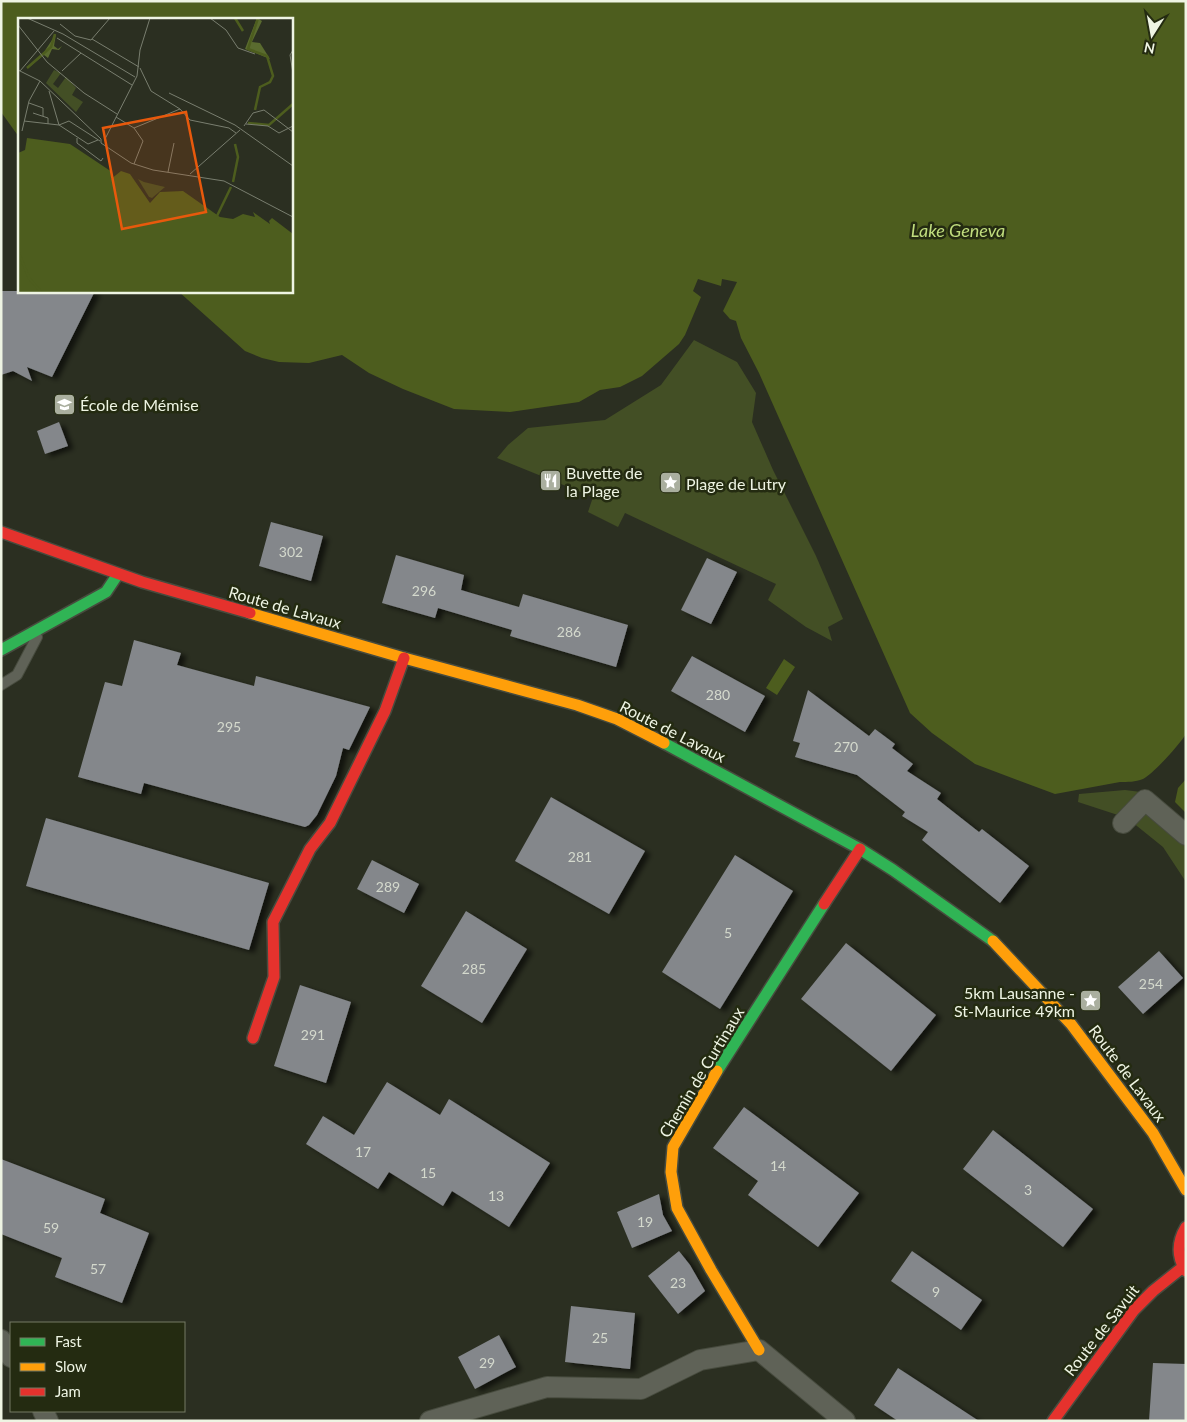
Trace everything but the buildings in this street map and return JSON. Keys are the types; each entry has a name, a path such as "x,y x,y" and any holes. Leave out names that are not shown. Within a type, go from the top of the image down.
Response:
{"main road":[{"name":"Route de Lavaux","path":"1,532 118,574 404,658 577,705 617,719 690,756 860,849 996,942 1071,1024 1153,1133 1186,1190"},
{"path":"1,650 106,592 118,574"},
{"path":"253,1038 274,977 273,922 310,849 330,823 385,711 404,658"},
{"name":"Chemin de Curtinaux","path":"759,1350 711,1270 677,1208 671,1172 673,1147 703,1093 860,849"},
{"path":"1184,1269 1179,1255 1179,1243 1186,1228"},
{"name":"Route de Savuit","path":"1052,1421 1134,1310 1153,1291 1184,1269"}],"street":[{"path":"1123,823 1145,800 1186,835"},
{"path":"1,1340 10,1355"},
{"path":"430,1421 547,1386 640,1390 700,1360 759,1350 845,1421"}],"lane":[{"path":"1,685 17,675 43,628"}],"shaded area":[{"name":"Plage de Lutry","path":"694,340 737,362 756,393 752,422 773,470 816,556 843,619 828,627 832,641 806,627 768,600 776,584 625,513 618,527 588,512 593,497 497,458 508,445 528,428 605,420 661,385"},
{"path":"1125,790 1141,792 1186,831 1186,882 1163,847 1127,818 1078,802 1079,794"}],"water":[{"name":"Lake Geneva","path":"1,1 1186,1 1186,734 1166,758 1143,779 1055,794 975,764 932,733 910,713 759,373 741,338 736,321 730,319 723,311 737,282 722,279 721,286 698,279 693,291 701,297 685,335 679,344 642,376 620,387 600,390 579,402 510,412 454,409 369,373 342,355 309,363 279,362 245,351 179,292 292,292 292,18 18,18 18,136 1,112"},
{"path":"784,659 795,667 777,695 766,688"},
{"path":"1186,779 1186,813 1175,802 1178,788"}],"traffic: fast":[{"path":"1,650 106,592 118,574"},
{"path":"664,743 860,849 893,870 993,941"},
{"path":"717,1071 824,904"}],"traffic: slow":[{"path":"250,613 404,658 577,705 617,719 664,743"},
{"path":"993,941 1071,1024 1153,1133 1186,1190"},
{"path":"717,1071 673,1147 671,1172 677,1208 711,1270 759,1350"}],"traffic: jam":[{"path":"1,532 142,582 250,613"},
{"path":"253,1038 274,977 273,922 310,849 330,823 385,711 404,658"},
{"path":"824,904 860,849"},
{"path":"1186,1227 1179,1249 1186,1271"},
{"path":"1053,1421 1134,1310 1153,1291 1183,1267"}],"place":[{"name":"École de Mémise","path":"64,404"},
{"name":"Buvette de la Plage","path":"550,481"},
{"name":"Plage de Lutry","path":"670,483"},
{"name":"5km Lausanne - St-Maurice 49km","path":"1091,1001"}]}
